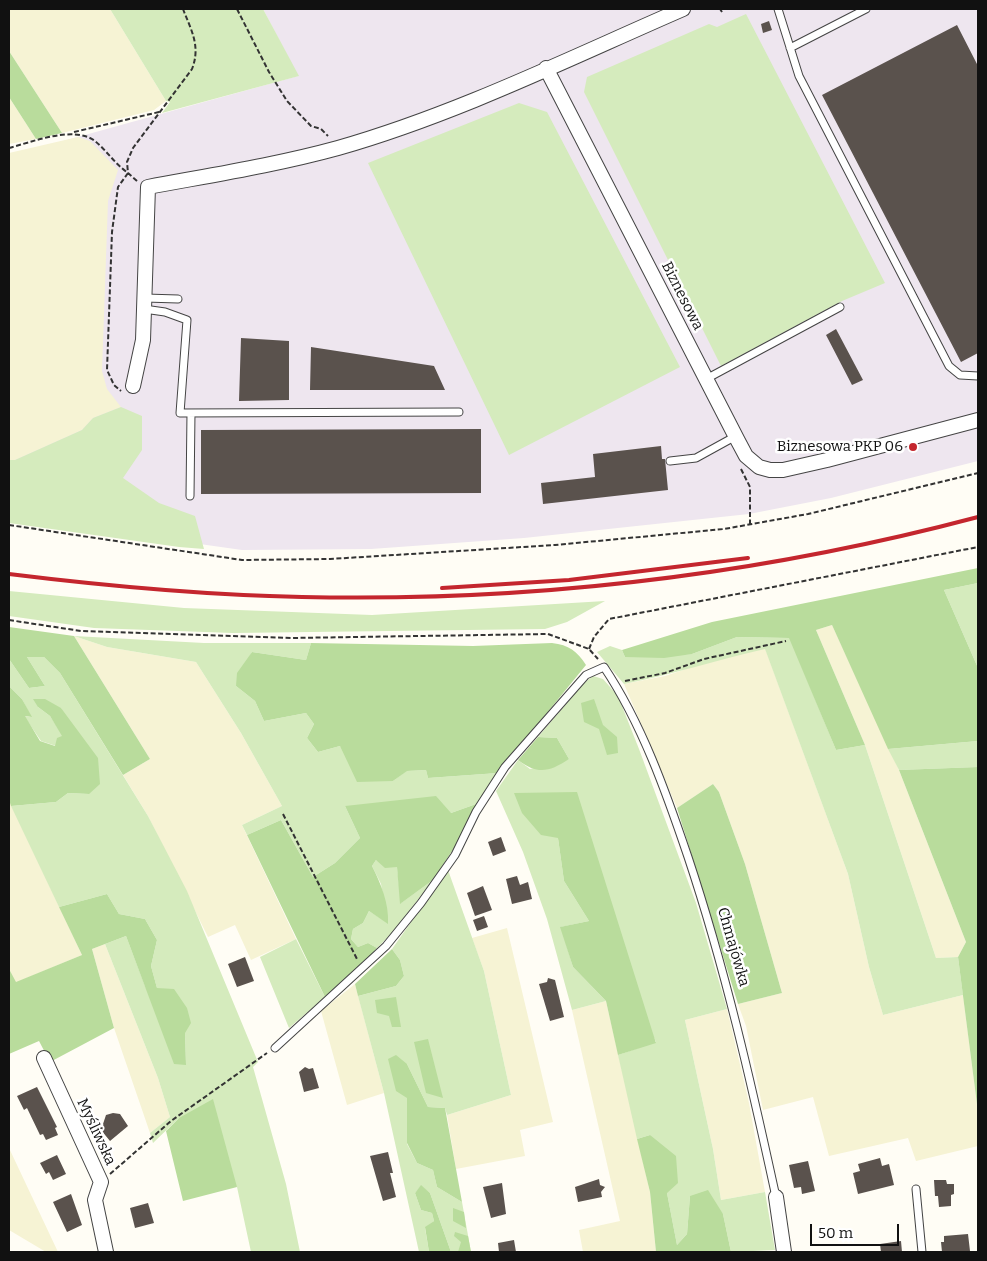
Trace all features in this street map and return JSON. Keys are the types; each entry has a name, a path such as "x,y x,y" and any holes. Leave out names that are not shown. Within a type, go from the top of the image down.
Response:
{"street":[{"path":"133,386 144,340 148,186 268,165 338,148 449,110 683,9"},
{"name":"Biznesowa","path":"546,68 706,379 736,436 753,462 770,470 783,470 978,420"},
{"name":"Myśliwska","path":"44,1058 101,1182 95,1200 106,1252"},
{"name":"Chmajówka","path":"776,1197 784,1252"}],"lane":[{"path":"778,9 799,76 950,366 960,375 978,376"},
{"path":"790,48 866,9"},
{"path":"145,304 178,299"},
{"path":"145,304 187,320 180,413 459,412"},
{"path":"706,379 840,307"},
{"path":"190,496 191,413"},
{"path":"670,460 696,458 736,436"},
{"path":"275,1048 386,946 422,902 455,855 476,812 505,767 586,675 604,667"},
{"name":"Chmajówka","path":"604,667 623,696 671,805 700,894 730,995 776,1197"},
{"path":"916,1189 922,1252"}],"path":[{"path":"133,386 123,394 114,385 107,370 112,232 118,187 128,173 127,162 133,148 192,68 196,58 194,35 183,9"},
{"path":"237,9 287,102 311,126 321,129 338,148"},
{"path":"9,148 160,112"},
{"path":"72,133 93,139 119,167 134,179 148,186"},
{"path":"9,525 242,560 330,559 555,546 724,530 808,514 978,473"},
{"path":"747,481 751,496 750,525"},
{"path":"589,649 594,637 609,619 978,547"},
{"path":"9,620 82,631 291,638 548,634 589,649 604,667"},
{"path":"615,683 665,672 704,659 786,641"},
{"path":"283,814 362,970"},
{"path":"101,1182 171,1121 275,1048"}],"shaded area":[{"path":"9,9 110,9 166,101 154,110 62,133 9,51"},
{"path":"263,9 978,9 978,461 831,498 749,514 524,538 371,549 242,550 9,517 9,156 298,76"},
{"path":"9,97 36,139 9,144"},
{"path":"78,137 90,141 118,170 108,201 102,371 107,389 121,407 93,418 82,430 15,460 9,460 9,153"},
{"path":"832,625 899,770 966,942 958,957 936,958 865,745 816,630"},
{"path":"74,636 107,647 196,662 241,733 282,806 242,825 296,939 251,960 235,925 208,937 148,816 123,775 150,759"},
{"path":"765,648 848,874 869,967 883,1015 963,995 978,1112 978,1146 916,1161 908,1138 829,1156 813,1097 763,1110 746,1026 738,1004 782,993 745,864 719,792 713,784 677,808 624,684 665,676 704,663"},
{"path":"9,800 82,955 15,983 9,969"},
{"path":"507,928 553,1122 520,1130 525,1156 456,1169 447,1115 511,1095 484,971 472,938"},
{"path":"105,944 158,1078 170,1117 150,1133 114,1028 92,949"},
{"path":"355,984 384,1093 347,1105 321,1011"},
{"path":"606,1001 650,1192 656,1252 583,1252 579,1230 620,1221 572,1010"},
{"path":"727,1009 749,1103 765,1192 721,1200 713,1149 685,1020"},
{"path":"9,1148 58,1252 46,1252 9,1230"}],"green space":[{"path":"110,9 263,9 299,76 162,113 170,102 166,101"},
{"path":"746,14 885,283 842,301 721,366 584,92 587,77 709,24 717,27"},
{"path":"9,51 62,133 36,139 9,97"},
{"path":"519,103 547,112 680,367 509,455 368,163"},
{"path":"121,407 142,416 142,450 123,478 159,503 195,516 204,549 9,523 9,460 15,460 82,430 93,418"},
{"path":"978,568 978,583 944,590 978,668 978,741 888,749 832,625 816,630 865,745 836,750 789,638 737,637 692,654 664,658 625,657 622,650 712,622"},
{"path":"978,583 978,668 944,590"},
{"path":"9,591 184,608 372,615 605,601 567,622 545,629 233,633 94,628 9,616"},
{"path":"9,627 74,636 150,759 123,775 60,673 44,657 27,657 45,686 29,688 9,659"},
{"path":"74,636 204,643 311,643 306,660 252,652 236,686 255,701 264,721 306,713 314,724 307,738 318,752 340,746 393,781 406,771 426,770 428,778 498,773 479,803 451,813 345,806 360,838 335,863 313,877 281,820 247,835 242,825 282,806 241,733 196,662 107,647"},
{"path":"737,637 790,638 836,750 865,745 936,958 958,957 963,995 883,1015 869,967 848,874 765,649 624,684 597,652 610,646 622,650 625,657 692,654"},
{"path":"311,643 473,646 552,643 563,645 572,650 586,665 498,773 428,778 426,770 407,771 393,781 357,782 340,746 318,752 307,738 314,724 306,713 264,721 255,701 236,686 237,673 252,652 306,660"},
{"path":"27,657 44,657 60,673 148,816 187,891 258,1062 253,1067 286,1184 300,1252 251,1252 237,1187 179,1118 153,1143 150,1133 170,1117 158,1078 105,944 126,936 145,986 186,1065 185,1033 157,988 151,966 157,940 145,919 119,914 107,894 59,907 11,806 56,802 68,793 89,794 61,708 38,707 50,716 63,736 56,746 41,741 24,716 31,717 22,699 9,686 9,659 29,688 45,686"},
{"path":"593,676 603,679 618,696 696,903 727,1009 685,1020 713,1149 721,1200 765,1192 775,1250 731,1252 723,1214 690,1196 687,1234 677,1245 667,1193 650,1135 637,1139 618,1055 656,1042 558,838 564,881 589,921 561,927 573,967 606,1001 572,1010 547,919 523,852 496,791 518,760 530,769 569,759 557,738 538,737 583,684"},
{"path":"9,686 22,699 32,717 25,716 40,741 55,746 57,738 62,736 50,716 38,707 33,699 45,699 61,708 98,758 100,784 89,794 68,793 56,802 11,806 9,800"},
{"path":"594,699 603,725 617,737 618,753 607,755 599,729 584,722 581,703"},
{"path":"538,737 557,738 569,759 555,767 544,770 532,768 518,760"},
{"path":"978,741 978,767 899,770 888,749"},
{"path":"978,767 978,1112 958,957 966,942 899,770"},
{"path":"713,784 719,792 745,864 782,993 738,1004 677,808"},
{"path":"577,792 656,1043 618,1055 606,1001 573,967 560,927 589,921 564,881 558,838 541,835 522,813 514,793"},
{"path":"436,796 451,813 479,803 456,845 433,880 400,904 397,867 385,868 376,860 372,866 384,894 388,924 369,911 363,923 353,929 351,939 358,947 368,943 377,948 362,966 325,997 247,835 281,820 313,877 335,863 360,838 345,806"},
{"path":"376,860 397,867 401,903 433,880 393,932 377,948 368,943 358,947 351,939 353,929 363,923 369,911 388,923 381,884 372,866"},
{"path":"448,870 484,971 511,1095 447,1115 445,1108 428,1107 407,1064 407,1144 417,1163 433,1170 437,1187 462,1202 471,1252 451,1252 430,1193 421,1186 415,1193 421,1210 432,1213 434,1221 425,1228 429,1252 419,1252 384,1093 358,996 396,986 404,976 400,960 392,949"},
{"path":"107,894 119,914 145,919 157,940 151,966 157,988 174,989 187,1008 191,1023 185,1033 186,1065 174,1064 126,936 92,949 114,1028 50,1062 39,1041 9,1054 9,969 16,982 82,955 59,907"},
{"path":"296,939 325,997 289,1028 260,957"},
{"path":"392,949 400,960 404,976 396,986 358,996 355,984"},
{"path":"396,997 401,1027 392,1027 389,1016 377,1013 375,1000"},
{"path":"428,1039 443,1098 426,1093 414,1042"},
{"path":"396,1055 407,1064 428,1107 445,1108 462,1202 437,1187 433,1170 417,1163 407,1143 407,1098 396,1091 388,1059"},
{"path":"213,1099 237,1187 183,1201 166,1131 179,1118"},
{"path":"650,1135 676,1156 678,1183 667,1193 677,1245 687,1234 690,1196 708,1190 723,1214 731,1252 656,1252 650,1192 637,1139"},
{"path":"421,1185 430,1193 451,1252 429,1252 425,1227 434,1221 432,1213 421,1210 415,1193"},
{"path":"453,1208 464,1212 466,1228 453,1221"},
{"path":"455,1232 468,1236 471,1252 458,1252 461,1242 454,1236"}],"building":[{"path":"769,21 772,30 763,33 761,24"},
{"path":"957,25 978,66 978,353 961,362 822,95"},
{"path":"836,329 863,380 852,385 826,335"},
{"path":"241,338 289,341 289,400 239,401"},
{"path":"311,347 434,366 445,390 310,390"},
{"path":"481,429 481,493 201,494 201,430"},
{"path":"661,446 662,459 665,459 668,490 543,504 541,483 595,477 593,454"},
{"path":"501,837 506,851 493,856 488,842"},
{"path":"517,876 520,885 528,882 532,899 512,904 506,879"},
{"path":"483,886 492,910 475,916 467,893"},
{"path":"484,916 488,927 477,931 473,920"},
{"path":"245,957 254,981 237,987 228,964"},
{"path":"548,978 555,980 564,1017 550,1021 539,984 547,982"},
{"path":"305,1067 313,1068 319,1088 304,1092 299,1072"},
{"path":"37,1087 57,1127 55,1128 58,1135 46,1140 43,1134 40,1135 27,1108 24,1110 17,1096"},
{"path":"120,1114 128,1126 110,1141 101,1130 106,1115"},
{"path":"388,1152 393,1173 390,1173 396,1197 383,1201 370,1156"},
{"path":"57,1155 66,1174 53,1180 49,1172 46,1174 40,1163"},
{"path":"880,1158 882,1166 889,1164 894,1185 858,1194 853,1173 860,1171 858,1164"},
{"path":"808,1161 815,1191 802,1194 801,1187 794,1188 789,1165"},
{"path":"599,1179 600,1185 605,1187 601,1192 602,1197 578,1202 575,1187"},
{"path":"934,1180 946,1180 947,1184 954,1184 951,1206 939,1207 938,1196 935,1196"},
{"path":"502,1183 506,1214 491,1218 483,1187"},
{"path":"71,1194 82,1225 67,1232 53,1202"},
{"path":"148,1203 154,1223 135,1228 130,1208"},
{"path":"968,1234 970,1251 942,1252 941,1242 944,1242 944,1236"},
{"path":"514,1240 516,1252 499,1252 498,1243"},
{"path":"901,1241 902,1252 881,1252 880,1244"}],"railway":[{"path":"9,574 155,589 265,596 387,597 473,595 643,581 728,569 812,555 978,517"},
{"path":"442,588 569,580 748,558"}],"place":[{"name":"Biznesowa PKP 06","path":"913,447"}]}
